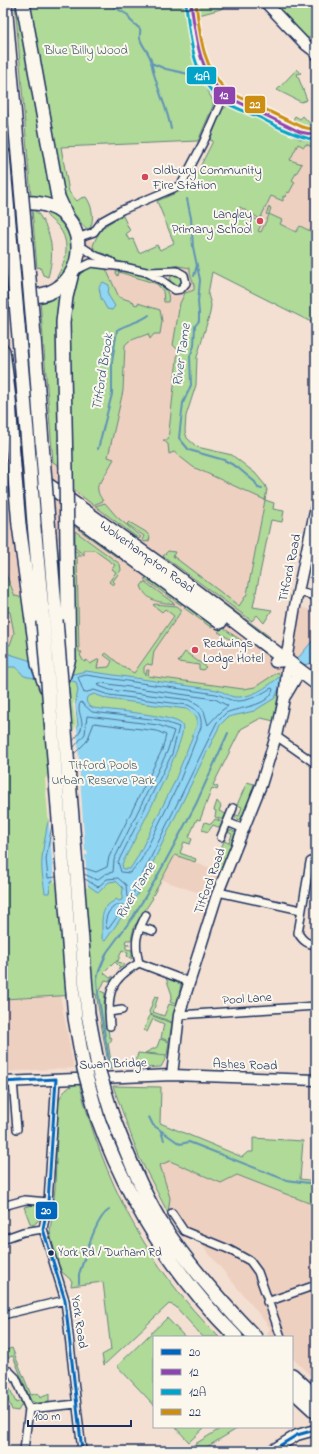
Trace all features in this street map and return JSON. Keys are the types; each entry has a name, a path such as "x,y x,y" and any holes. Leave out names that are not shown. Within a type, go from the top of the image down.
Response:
{"highway":[{"path":"5,3 33,324 49,533 62,620"},
{"path":"23,3 58,197 78,242 78,256 66,297 63,322 67,545 62,620 62,682 88,1014 99,1072 112,1115 142,1187 160,1220 202,1280 254,1336"},
{"path":"3,154 34,523 37,622"},
{"path":"3,204 25,203 50,206 66,217"},
{"path":"3,296 41,295 49,293 72,274"},
{"path":"3,351 10,399 11,431 19,525 37,622 47,688 75,1018 84,1069 98,1119 118,1169 143,1218 163,1251 193,1291 235,1336"},
{"name":"Wolverhampton Road","path":"3,453 125,539 134,552 287,668 316,692"},
{"name":"Wolverhampton Road","path":"3,464 145,560 182,594 287,668 316,683"},
{"path":"293,1376 316,1396"},
{"path":"293,1391 316,1412"}],"street":[{"path":"191,3 203,70 212,84 224,95 300,132 316,135"},
{"path":"266,3 299,38 315,51"},
{"path":"146,272 172,289 178,290 185,286 186,280 184,275 180,272 146,272 124,266 96,256 78,242 94,232 102,221 122,210 181,185 204,141 224,95"},
{"path":"72,274 78,267 91,263 124,266"},
{"path":"168,285 168,277 174,272"},
{"name":"Titford Road","path":"172,1075 179,1015 218,892 261,785 276,736 284,699 290,635 316,507"},
{"path":"298,592 316,596"},
{"path":"276,736 316,764"},
{"path":"221,837 233,808"},
{"path":"227,822 244,829"},
{"path":"316,858 310,862 298,933 302,940 308,944 316,945"},
{"path":"218,892 301,910"},
{"path":"139,963 135,946 140,926 146,914"},
{"path":"140,926 153,932"},
{"path":"139,963 190,982"},
{"path":"110,1026 109,996 115,982 122,973 139,963"},
{"name":"Pool Lane","path":"179,1015 316,1006"},
{"path":"109,1012 122,1010"},
{"name":"Swan Bridge","path":"8,1081 172,1075"},
{"name":"Ashes Road","path":"172,1075 316,1080"},
{"name":"York Road","path":"56,1079 48,1202 43,1229 65,1300 82,1451"},
{"path":"8,1081 17,1129"},
{"path":"3,1206 25,1200 48,1202"},
{"path":"172,1213 184,1231 228,1248 250,1261 258,1272 267,1302 281,1336"},
{"path":"3,1239 23,1232 43,1229"},
{"path":"267,1302 316,1285"},
{"path":"3,1315 65,1300"},
{"path":"9,1371 16,1378 29,1409 24,1450"},
{"path":"29,1409 77,1404"},
{"path":"271,1451 297,1435 316,1429"},
{"path":"277,1451 300,1440 316,1429"}],"shaded area":[{"name":"Langley Primary School","path":"300,132 316,135 316,327 203,186 297,138"},
{"path":"77,238 99,242 167,265 190,268 190,273 195,283 191,307 178,352 168,441 193,467 265,500 247,594 237,609 252,621 244,633 285,651 295,606 316,611 316,647 300,663 294,657 279,672 280,674 264,696 73,678 71,548 24,516 27,623 3,662 3,426 62,468 123,391 125,345 129,341 149,334 159,311 120,300 71,277"},
{"path":"175,855 225,873 216,899 162,880"},
{"path":"60,995 74,1068 3,1072 3,999"},
{"path":"170,1161 221,1183 237,1175 314,1205 316,1202 316,1381 293,1359 293,1336 269,1336 267,1334 270,1328 196,1238 181,1234 168,1213 169,1198 160,1165"}],"green space":[{"path":"15,3 20,3 52,200 31,197"},
{"name":"Blue Billy Wood","path":"27,3 184,3 196,68 213,101 213,106 198,141 61,147 69,192 77,201 86,197 91,208 93,216 92,224 88,229 84,227 69,206 63,189 50,112"},
{"path":"197,3 228,3 221,9 199,15"},
{"path":"274,3 316,3 316,40 306,37"},
{"path":"297,69 301,73 297,74 307,100 301,102 277,90"},
{"path":"230,104 300,139 316,143 316,149 306,144 304,147 298,144 290,160 302,164 292,180 295,182 289,193 287,192 285,197 283,196 283,201 271,196 260,219 240,207 238,209 262,223 258,231 261,232 269,215 266,214 269,207 271,208 269,214 282,220 280,224 296,232 300,226 316,234 315,324 212,272 208,294 211,305 210,313 197,357 196,385 186,416 185,431 187,438 197,447 232,455 255,473 265,485 267,490 265,500 193,467 174,452 169,454 168,444 163,440 168,440 178,350 173,345 180,303 185,293 194,290 190,268 173,265 167,268 149,270 97,255 93,246 95,240 104,227 123,216 130,231 126,234 129,240 133,239 139,253 157,245 160,250 174,243 157,201 190,187 213,141 210,140 222,110"},
{"path":"295,116 300,119 303,116 316,130 310,130 292,122"},
{"path":"32,209 37,213 45,225 50,239 52,254 48,277 43,275 40,267 37,268"},
{"path":"45,211 55,217 63,225 71,244 69,264 63,274 54,282 64,261 66,246 62,232 48,217"},
{"path":"92,266 106,269 119,297 134,302 134,304 137,305 138,303 160,310 162,321 160,334 154,334 150,339 148,334 129,341 125,345 123,391 108,457 114,459 98,485 98,492 103,501 93,505 75,491 71,485 67,317 77,278 84,270"},
{"path":"117,269 141,274 158,283 165,288 168,295 168,302 164,302 163,291 157,284 119,272 118,276 116,273"},
{"path":"178,274 181,275 181,285 174,286 171,285 170,278 171,275"},
{"path":"62,292 62,468 53,462 40,300"},
{"path":"265,500 274,503 273,509 284,511 282,522 271,520 253,607 272,610 264,623 257,615 252,621 163,556 168,551 175,552 173,556 239,606 247,594"},
{"path":"105,503 117,517 141,537 139,539 95,506"},
{"path":"71,517 122,554 118,558 71,524"},
{"path":"129,522 146,532 150,537 149,541 145,542 142,540 144,536 127,524"},
{"path":"75,531 120,564 121,570 113,581 115,583 113,585 109,582 116,572 112,569 115,565 94,550 84,550 84,555 75,548"},
{"name":"Titford Pools Urban Reserve Park","path":"71,551 76,551 82,556 77,556 79,652 82,652 80,655 84,662 87,660 90,664 99,659 97,668 109,667 112,661 104,655 106,653 123,667 134,673 174,616 165,609 162,612 153,605 154,604 177,606 182,610 154,651 152,665 147,664 144,667 144,674 146,674 147,670 149,670 148,676 243,689 255,687 278,672 281,677 274,721 261,718 241,729 213,785 218,787 217,790 212,788 200,820 197,819 189,837 192,839 190,844 184,842 180,853 196,859 195,862 175,855 152,897 153,898 134,927 131,940 126,940 125,943 130,945 126,945 126,949 132,950 132,959 127,956 128,953 122,950 118,961 116,961 125,965 118,970 120,967 115,962 104,973 110,978 113,976 110,981 105,980 100,991 105,993 104,1005 106,1027 108,1027 109,1037 112,1038 110,1043 108,1042 112,1069 109,1069 96,994 3,999 3,644 10,645 14,633 10,612 6,611 7,606 4,604 5,600 3,599 3,567 15,596 24,598 33,659 73,665"},
{"path":"163,558 270,637 266,642 163,560"},
{"path":"147,578 183,601 181,605 144,579"},
{"path":"145,581 175,604 159,602 150,598 141,586"},
{"path":"187,604 213,621 212,628 184,608"},
{"path":"223,628 248,645 247,649 218,632"},
{"path":"185,652 206,667 203,670 199,669 199,665 178,662"},
{"path":"247,782 254,784 243,821 235,818 234,814 239,816 242,807 237,805"},
{"path":"217,801 221,806 219,811 226,814 223,820 215,817 216,811 214,810"},
{"path":"215,819 222,822 220,828 213,825 208,832 202,830 205,822 211,824"},
{"path":"231,830 237,833 220,871 213,868 224,841 229,843 232,834 227,832"},
{"path":"166,978 181,984 177,1005 170,1002 172,995"},
{"path":"155,996 158,997 153,1012 164,1016 169,1004 176,1006 172,1022 150,1014 149,1012"},
{"path":"150,1015 172,1023 169,1041 161,1038 164,1024 153,1019 147,1032 144,1030"},
{"path":"160,1039 169,1042 167,1055 145,1053 157,1047"},
{"path":"138,1053 167,1056 161,1067 144,1068 135,1064"},
{"path":"79,1082 101,1153 131,1220 170,1282 218,1336 202,1336 175,1306 169,1304 104,1365 102,1355 111,1350 103,1282 71,1286 72,1281 62,1272 55,1256 50,1232 55,1189 58,1104 61,1096"},
{"path":"113,1086 161,1087 160,1123 242,1157 248,1152 253,1152 253,1138 303,1141 300,1179 316,1181 314,1205 237,1175 221,1183 170,1161 160,1165 170,1198 168,1213 139,1157"},
{"path":"34,1205 38,1209 40,1215 37,1222 33,1225 30,1223 24,1207"},
{"path":"167,1318 184,1336 153,1336 153,1404 117,1366"},
{"path":"12,1348 31,1395 38,1393 40,1398 49,1394 49,1402 36,1403 31,1401 13,1356 3,1359 3,1351"},
{"path":"10,1389 16,1403 21,1401 22,1404 18,1411 12,1410 5,1392"},
{"path":"176,1428 204,1428 189,1442"},
{"path":"221,1428 238,1428 200,1451 188,1451 187,1449"}],"water":[{"path":"103,282 109,285 108,295 115,306 112,310 107,309 101,298 99,287"},
{"path":"316,636 316,660 313,663 303,665 282,681 275,698 254,711 228,717 220,725 137,895 105,941 102,939 103,913 108,905 116,899 119,901 122,900 123,888 116,881 109,882 99,892 85,883 54,880 51,882 49,893 45,893 42,869 43,847 47,826 78,724 75,706 78,690 76,682 41,672 38,679 24,676 16,667 6,667 3,664 3,652 73,674 86,671 217,690 234,697 246,696 258,692 269,685 291,666","holes":["94,694 108,699 187,709 197,717 197,725 174,783 137,858 130,869 123,869 122,864 169,769 182,733 182,725 177,721 168,718 93,708 88,705 86,701 87,697"]}],"pier":[{"path":"75,699 85,851 87,851 88,855 85,855 88,888 74,882 54,882 45,779 51,770 59,744 68,738 74,730 76,724 73,705"}],"waterway":[{"name":"River Tame","path":"111,3 114,7 128,15 130,20 140,29 141,41 150,57 171,129"},
{"path":"151,63 166,69 193,75"},
{"path":"196,78 205,85"},
{"name":"River Tame","path":"187,199 191,218 193,247 200,280 198,302 199,321 195,326 194,346 190,356 191,385 183,403 179,438 189,450 224,460 237,467 255,482 258,488 262,489"},
{"name":"River Tame","path":"194,276 197,265"},
{"name":"Titford Brook","path":"98,449 112,394 112,362 117,330 149,315"},
{"name":"River Tame","path":"110,1067 98,993 97,979 99,971 107,952 133,917 157,877 196,804 228,733"},
{"name":"River Tame","path":"149,1117 153,1125 180,1144 189,1142 286,1180 316,1184"},
{"name":"River Tame","path":"161,1132 164,1140"},
{"path":"79,1283 79,1274 91,1239 99,1221 109,1210"}],"transit line":[{"name":"12","path":"191,3 197,40 203,64 215,85 224,95 300,132 316,135"},
{"name":"22","path":"196,3 201,39 207,61 212,72 227,91 302,127 316,130"},
{"name":"12A","path":"186,4 194,55 203,79 211,90 224,102 234,107 259,117 286,131 315,140"},
{"name":"20","path":"3,1082 56,1079 48,1202 43,1229 65,1300 82,1451"},
{"name":"20","path":"271,1451 297,1435 315,1430"}],"place":[{"name":"Oldbury Community Fire Station","path":"145,177"},
{"name":"Langley Primary School","path":"260,221"},
{"name":"Redwings Lodge Hotel","path":"195,650"},
{"name":"York Rd / Durham Rd","path":"51,1253"}]}
